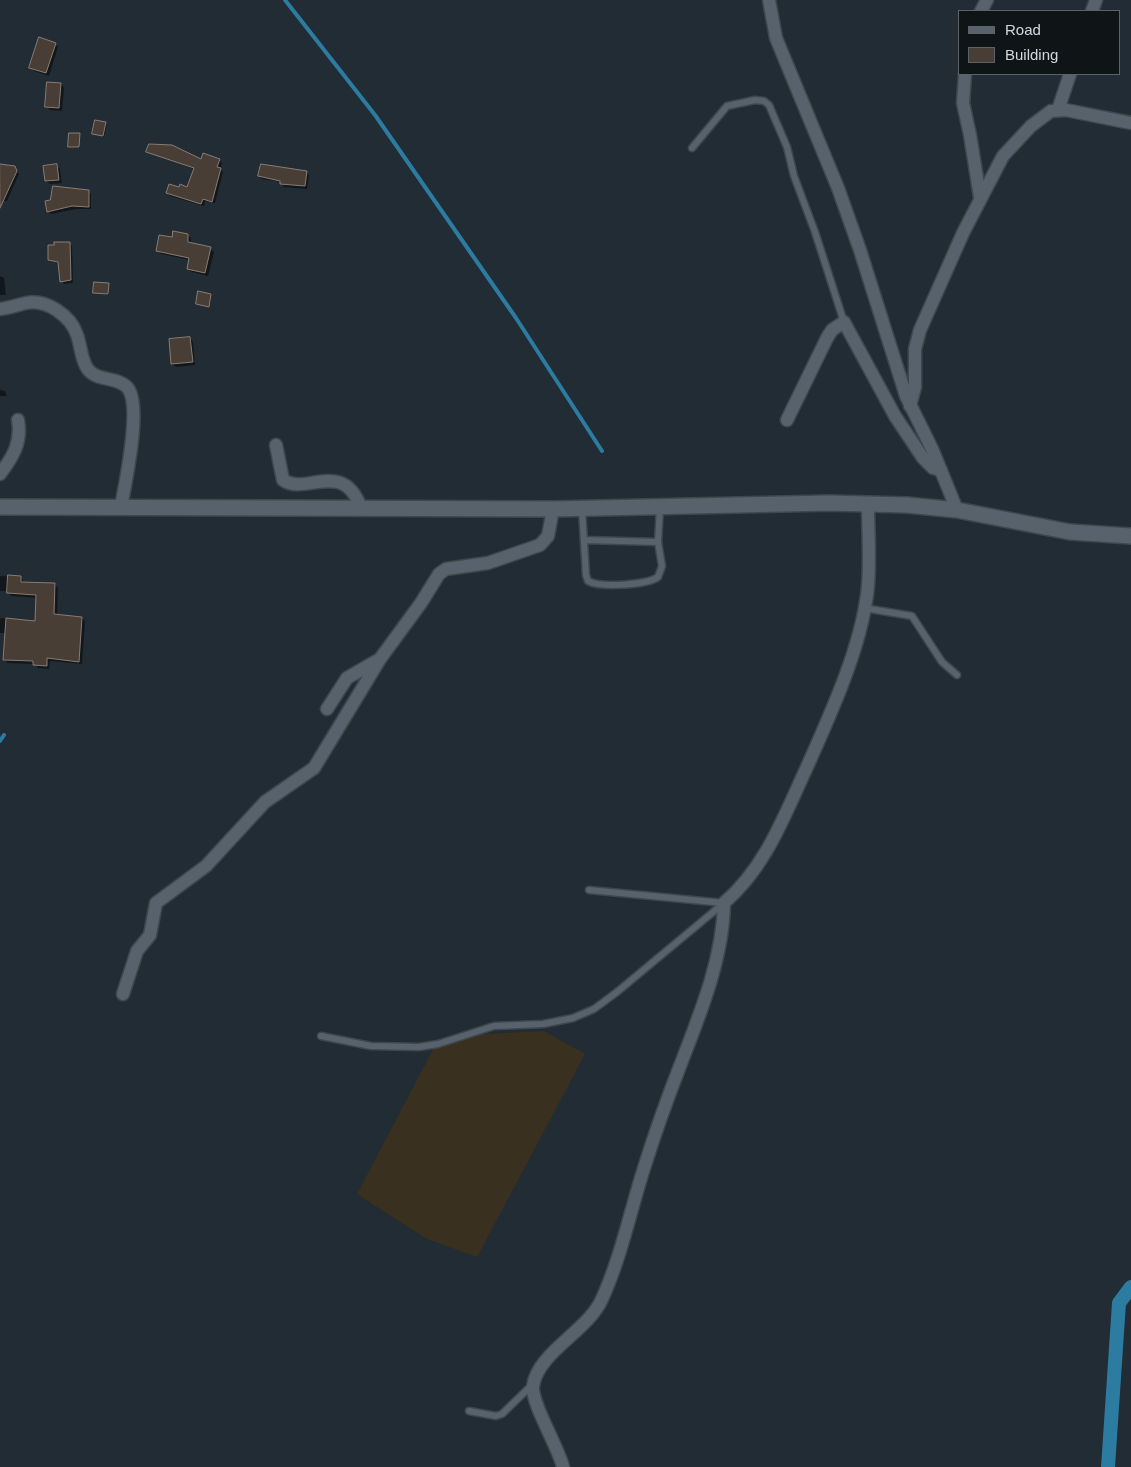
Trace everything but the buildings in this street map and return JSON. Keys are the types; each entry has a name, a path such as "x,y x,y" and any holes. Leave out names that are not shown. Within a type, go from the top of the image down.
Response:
{"street":[{"path":"769,0 776,38 838,188 910,406 942,470 957,510"},
{"path":"965,75 963,103 980,197"},
{"path":"1058,110 1070,75"},
{"path":"910,406 915,387 915,349 920,330 980,197 1003,156 1014,143 1044,116 1058,110 1131,123"},
{"path":"0,309 28,303 56,309 76,332 85,366 90,373 120,382 131,393 134,400 132,434 121,507"},
{"path":"786,420 827,338 832,330 844,322 895,416 923,458 934,468 942,470"},
{"path":"0,474 20,440 18,420"},
{"path":"276,445 281,476 286,482 330,481 340,483 353,491 361,508"},
{"path":"0,508 553,509 829,503 957,510 1070,532 1131,536"},
{"path":"563,1467 558,1448 535,1400 534,1384 549,1357 588,1321 602,1298 651,1147 703,1006 724,919 724,902 752,874 770,846 833,710 860,629 867,594 868,504"},
{"path":"123,994 137,951 150,935 156,903 206,866 265,802 314,768 380,659 421,603 439,574 446,569 488,563 540,545 548,536 553,509"},
{"path":"327,709 347,678 380,659"}],"lane":[{"path":"692,148 727,106 755,100 764,101 769,106 787,146 794,176 815,232 844,322"},
{"path":"582,508 585,564 588,581 604,585 646,582 658,577 662,566 658,542 660,507"},
{"path":"585,540 658,542"},
{"path":"864,608 912,616 942,662 957,675"},
{"path":"589,890 724,902"},
{"path":"321,1036 371,1046 419,1047 438,1044 494,1026 543,1024 573,1018 594,1009 617,992 724,902"},
{"path":"470,1411 496,1416 502,1414 534,1384"}],"shaded area":[{"path":"544,1031 585,1054 477,1257 427,1239 357,1194 438,1040 486,1034"}],"waterway":[{"path":"285,0 375,115 516,318 602,451"},
{"path":"0,741 4,735"},
{"path":"1108,1467 1119,1303 1131,1287"}]}
